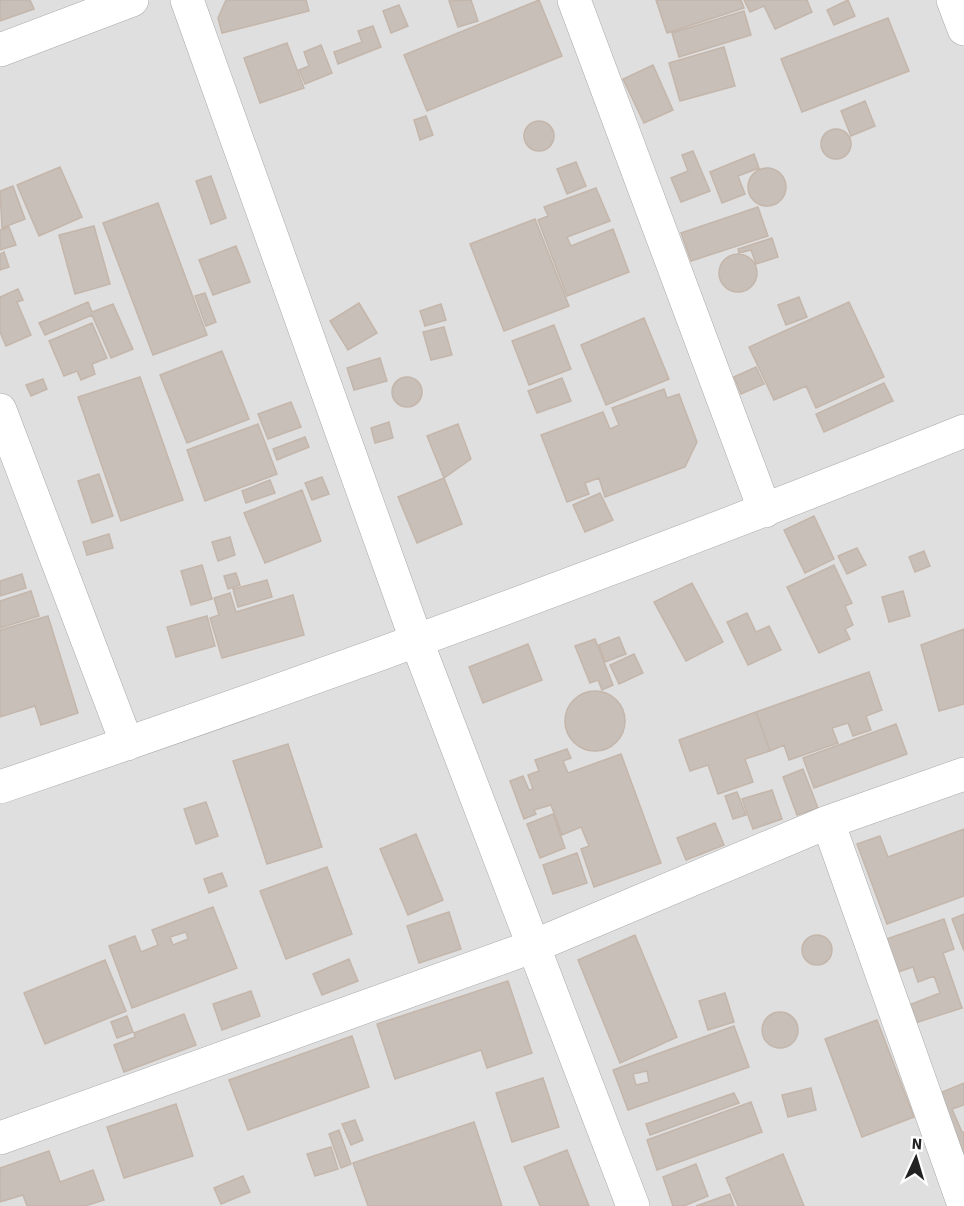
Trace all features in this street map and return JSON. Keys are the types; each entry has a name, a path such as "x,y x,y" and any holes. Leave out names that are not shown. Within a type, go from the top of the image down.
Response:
{"street":[{"path":"0,50 132,0"},
{"path":"187,0 417,642 633,1206"},
{"path":"574,0 765,511"},
{"path":"953,0 964,29"},
{"path":"0,410 127,744"},
{"path":"0,787 417,642 765,511 964,431"},
{"path":"0,1138 534,946 828,822 964,774"},
{"path":"828,822 964,1205"}],"shaded area":[{"path":"0,0 964,0 964,1206 0,1206"}],"building":[{"path":"0,0 30,0 34,9 0,21"},
{"path":"226,0 306,0 309,11 222,33 218,18"},
{"path":"471,0 478,21 458,27 449,1"},
{"path":"539,0 562,56 427,111 404,55"},
{"path":"656,0 741,0 744,8 667,33"},
{"path":"744,0 807,0 812,12 775,29 764,6 750,12"},
{"path":"848,0 855,16 834,25 827,10"},
{"path":"399,5 408,26 391,33 383,11"},
{"path":"744,11 751,35 679,57 672,33"},
{"path":"888,18 909,71 802,112 781,59"},
{"path":"373,26 381,47 338,64 334,52 362,42 358,31"},
{"path":"287,43 304,88 260,103 244,58"},
{"path":"321,45 332,73 305,84 299,70 309,66 304,52"},
{"path":"724,47 735,86 680,101 669,63"},
{"path":"653,65 673,110 644,123 623,79"},
{"path":"865,101 875,126 851,136 841,111"},
{"path":"426,116 433,135 420,140 414,120"},
{"path":"539,121 545,122 553,130 553,142 545,150 539,151 533,150 525,142 524,136 525,130 533,122"},
{"path":"836,129 847,133 851,144 847,155 836,159 825,155 821,144 825,133"},
{"path":"693,151 710,191 681,202 671,178 688,171 682,155"},
{"path":"754,154 759,168 738,176 745,194 722,203 710,172"},
{"path":"576,162 586,186 567,194 557,169"},
{"path":"60,167 82,217 39,236 17,185"},
{"path":"767,168 780,174 786,187 780,200 767,206 754,200 748,187 754,174"},
{"path":"211,176 226,218 211,224 196,181"},
{"path":"13,186 25,219 2,228 0,191"},
{"path":"596,188 610,221 567,237 571,246 613,229 629,272 567,296 538,220 548,216 544,207"},
{"path":"158,203 207,335 153,355 103,223"},
{"path":"758,207 768,236 691,261 681,233"},
{"path":"535,219 569,306 504,331 470,244"},
{"path":"94,226 110,284 75,294 59,235"},
{"path":"9,227 16,245 0,250 0,230"},
{"path":"772,238 778,257 756,264 751,250 739,253 738,249"},
{"path":"236,246 250,282 213,295 199,260"},
{"path":"4,252 9,267 0,270 0,254"},
{"path":"738,254 745,255 751,260 756,266 756,280 751,286 745,291 738,292 731,291 725,286 720,280 719,273 720,266 725,260 731,255"},
{"path":"18,289 23,300 17,302 31,335 6,346 0,332 0,297"},
{"path":"205,293 216,322 206,326 195,296"},
{"path":"799,297 807,317 786,325 778,305"},
{"path":"88,302 92,312 113,304 133,349 111,358 92,315 45,335 39,323"},
{"path":"849,302 884,377 816,408 806,386 774,400 749,347"},
{"path":"359,303 377,333 348,350 330,321"},
{"path":"441,304 446,320 425,326 420,311"},
{"path":"644,318 669,379 606,405 581,345"},
{"path":"92,323 107,358 92,364 95,374 81,380 77,371 64,376 49,341"},
{"path":"554,325 571,369 529,385 512,341"},
{"path":"444,327 452,355 431,360 423,332"},
{"path":"222,351 249,419 187,443 160,375"},
{"path":"380,358 387,381 354,390 347,368"},
{"path":"756,367 764,384 741,394 734,377"},
{"path":"140,377 183,500 121,521 78,397"},
{"path":"407,377 418,381 422,392 418,403 407,407 396,403 392,392 396,381"},
{"path":"562,378 571,401 537,413 528,391"},
{"path":"43,379 47,389 31,396 26,385"},
{"path":"884,383 893,401 824,432 816,414"},
{"path":"664,389 667,398 679,394 697,442 685,467 605,497 599,478 585,483 589,494 567,502 541,435 603,412 610,429 619,425 612,408"},
{"path":"291,402 301,427 268,439 258,414"},
{"path":"389,422 393,438 375,443 371,428"},
{"path":"258,424 277,474 205,501 187,450"},
{"path":"458,424 471,459 444,478 427,436"},
{"path":"305,437 309,447 277,460 273,449"},
{"path":"99,474 113,516 92,523 78,481"},
{"path":"322,477 329,494 312,500 305,483"},
{"path":"444,478 462,524 417,543 398,497"},
{"path":"270,480 275,493 246,503 242,491"},
{"path":"302,490 321,541 265,563 244,513"},
{"path":"600,493 613,520 585,532 573,505"},
{"path":"814,516 834,559 805,573 784,530"},
{"path":"109,534 113,548 87,555 83,542"},
{"path":"230,537 235,555 218,561 212,542"},
{"path":"857,548 866,565 847,574 838,556"},
{"path":"924,551 930,566 915,572 909,557"},
{"path":"202,565 212,599 191,605 181,571"},
{"path":"834,565 852,603 845,606 853,625 845,629 850,639 819,653 787,587"},
{"path":"236,573 240,585 228,589 224,576"},
{"path":"22,574 26,588 0,596 0,581"},
{"path":"267,580 272,597 238,607 233,589"},
{"path":"692,583 723,642 686,661 654,602"},
{"path":"31,591 39,616 0,628 0,601"},
{"path":"903,591 910,616 889,622 882,597"},
{"path":"230,593 236,612 293,595 304,635 222,658 210,618 219,615 214,598"},
{"path":"747,613 756,632 769,626 781,650 748,665 727,622"},
{"path":"48,616 78,713 41,725 35,706 0,717 0,630"},
{"path":"207,616 215,646 176,657 167,627"},
{"path":"964,629 964,704 939,711 921,645"},
{"path":"619,637 626,654 605,662 599,645"},
{"path":"595,639 613,685 602,690 598,680 590,683 575,646"},
{"path":"528,644 542,680 483,703 469,667"},
{"path":"634,654 643,673 619,684 610,665"},
{"path":"869,672 882,710 866,716 871,730 853,736 848,723 832,728 838,743 789,760 784,745 770,751 756,712"},
{"path":"589,691 601,691 612,696 620,704 625,721 623,733 612,746 601,751 589,751 578,746 570,738 565,727 565,715 570,704 578,696"},
{"path":"756,712 770,751 745,759 753,782 718,794 708,765 690,771 679,740"},
{"path":"896,724 907,754 814,788 803,758"},
{"path":"288,744 322,847 267,864 233,761"},
{"path":"567,749 571,758 563,761 568,773 621,754 661,863 594,887 581,849 589,846 581,827 562,835 551,805 534,810 536,814 524,819 510,781 523,776 529,790 533,789 528,775 539,771 535,760"},
{"path":"803,769 818,808 797,815 783,777"},
{"path":"772,790 782,819 753,829 742,799"},
{"path":"737,792 746,815 733,819 725,796"},
{"path":"206,802 218,836 196,844 184,809"},
{"path":"553,814 565,848 540,858 527,824"},
{"path":"715,823 724,845 686,860 677,838"},
{"path":"964,829 964,896 887,924 857,844 880,836 888,857"},
{"path":"416,834 443,900 408,915 380,849"},
{"path":"577,853 587,883 553,894 543,865"},
{"path":"327,867 352,934 286,959 260,891"},
{"path":"222,873 227,886 209,893 204,879"},
{"path":"213,907 237,968 132,1008 109,946 135,936 141,952 158,945 152,930","holes":["186,932 188,939 173,945 170,937"]},
{"path":"449,912 461,949 419,963 407,926"},
{"path":"964,914 964,951 952,919"},
{"path":"944,919 954,949 943,953 962,1008 915,1023 909,1005 940,993 934,976 918,982 913,967 892,974 881,941"},
{"path":"635,935 677,1037 620,1063 578,960"},
{"path":"817,935 828,939 832,950 828,961 817,965 806,961 802,950 806,939"},
{"path":"349,959 358,981 322,995 313,974"},
{"path":"105,960 126,1011 45,1044 24,993"},
{"path":"508,981 532,1053 487,1068 481,1050 395,1079 377,1024"},
{"path":"251,991 260,1016 222,1030 213,1004"},
{"path":"725,993 734,1022 708,1030 699,1001"},
{"path":"780,1012 792,1018 798,1030 792,1042 780,1048 768,1042 762,1030 768,1018"},
{"path":"184,1014 196,1045 124,1072 114,1045 135,1037 134,1033"},
{"path":"127,1016 133,1032 117,1038 111,1022"},
{"path":"877,1020 914,1117 862,1137 825,1039"},
{"path":"734,1026 749,1067 628,1110 613,1070","holes":["647,1071 649,1082 636,1085 633,1074"]},
{"path":"352,1036 369,1087 248,1130 229,1080"},
{"path":"543,1078 559,1127 512,1142 496,1093"},
{"path":"964,1083 964,1105 952,1109 964,1132 964,1155 940,1093"},
{"path":"811,1088 816,1110 788,1117 782,1095"},
{"path":"734,1093 739,1103 650,1135 646,1124"},
{"path":"751,1102 762,1132 657,1170 647,1140"},
{"path":"176,1104 193,1156 124,1178 107,1127"},
{"path":"355,1120 363,1140 351,1145 342,1124"},
{"path":"474,1122 502,1206 368,1206 353,1163"},
{"path":"339,1130 351,1164 341,1168 329,1134"},
{"path":"331,1147 338,1169 315,1176 307,1154"},
{"path":"567,1150 589,1206 540,1206 524,1167"},
{"path":"49,1151 60,1182 93,1170 104,1200 85,1206 27,1206 23,1195 0,1202 0,1168"},
{"path":"783,1154 804,1206 738,1206 726,1178"},
{"path":"696,1164 708,1196 684,1206 673,1206 663,1177"},
{"path":"243,1176 250,1192 221,1204 214,1188"},
{"path":"730,1194 734,1206 696,1206"}]}
